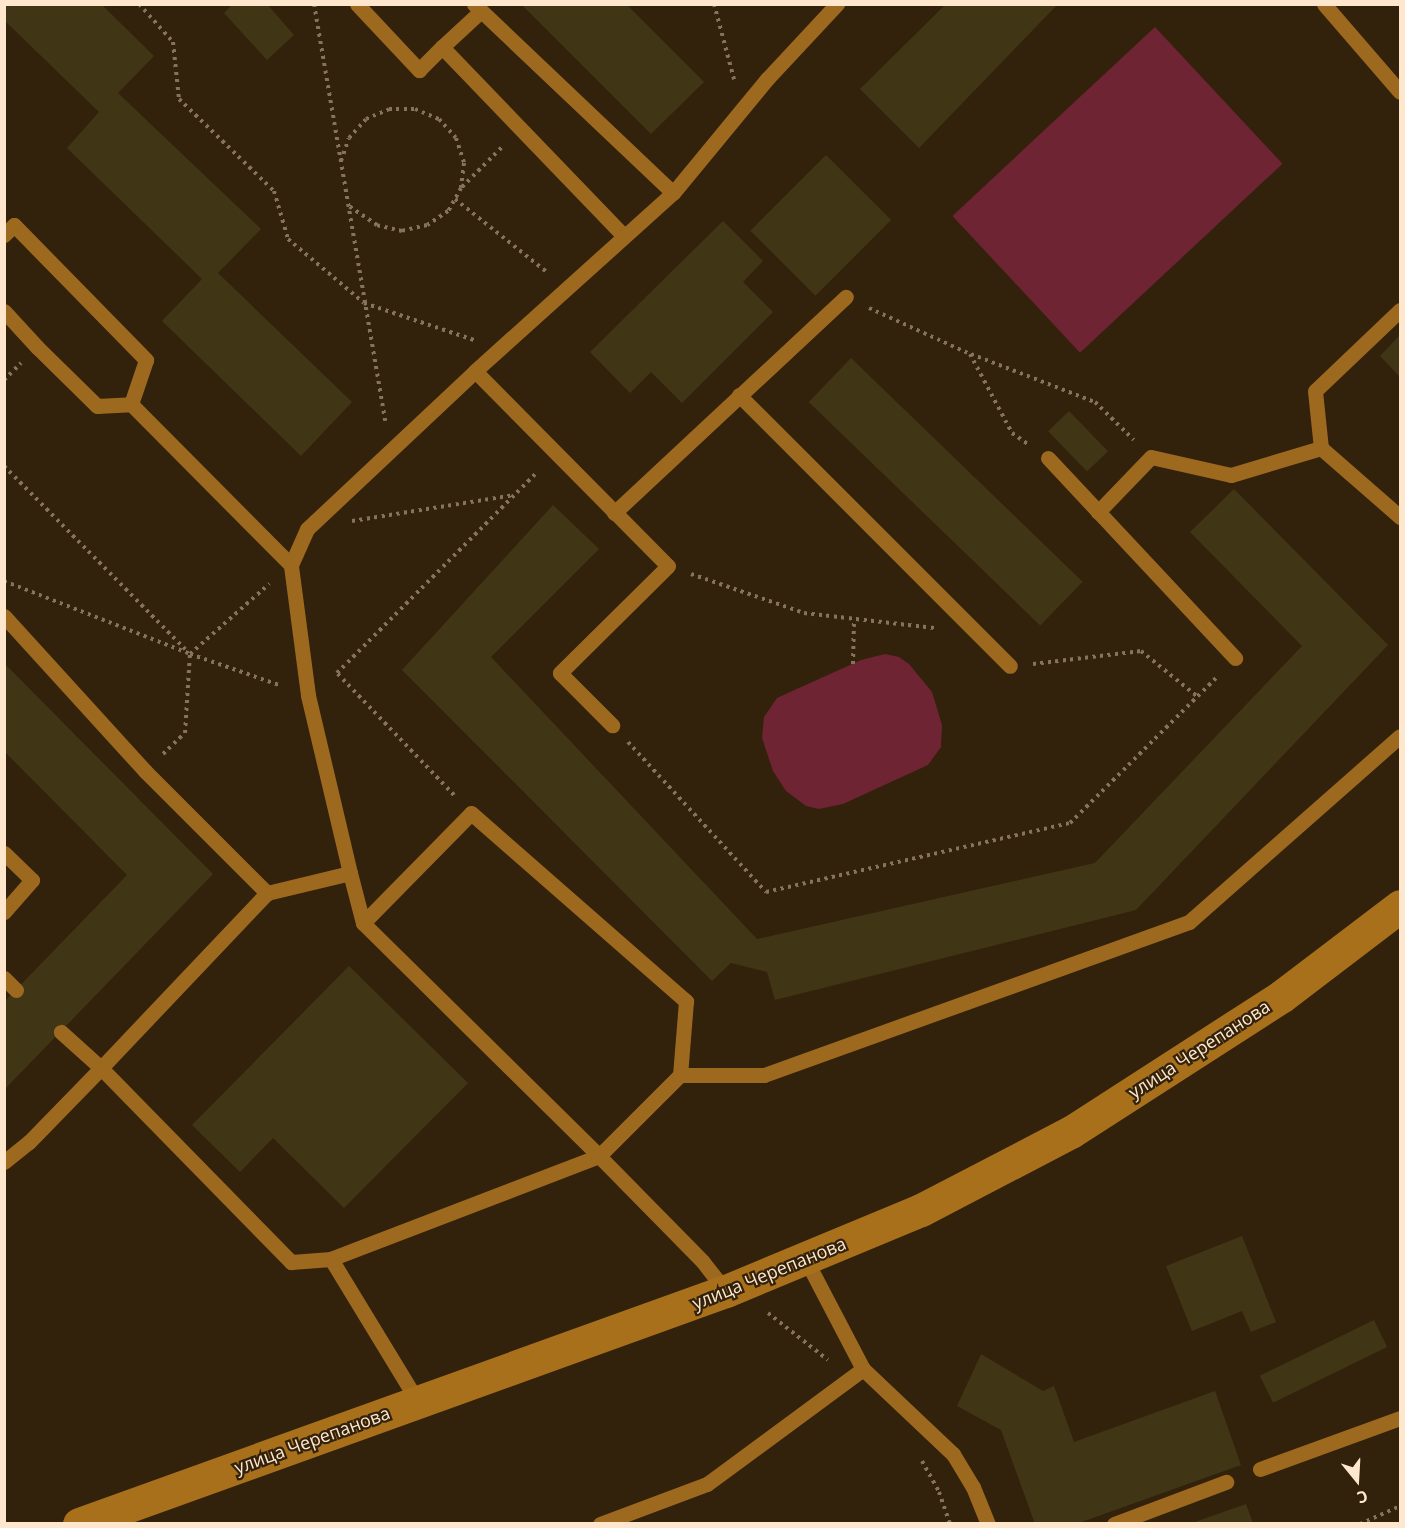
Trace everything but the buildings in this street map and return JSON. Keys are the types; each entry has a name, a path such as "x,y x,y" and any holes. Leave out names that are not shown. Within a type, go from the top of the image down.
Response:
{"main road":[{"name":"улица Черепанова","path":"79,1524 726,1291 806,1260 921,1210 1071,1132 1282,996 1401,906"}],"lane":[{"path":"357,4 419,70 477,8 673,193"},
{"path":"726,1291 703,1262 599,1156 363,923 308,695 291,565 307,529 500,348 673,193 742,109 837,4"},
{"path":"1324,4 1401,92"},
{"path":"442,47 624,236"},
{"path":"4,235 14,225 147,360 131,404"},
{"path":"614,513 846,297"},
{"path":"1398,510 1321,448 1315,391 1401,310"},
{"path":"4,311 96,406 131,404 291,565"},
{"path":"475,371 668,566 560,673 612,725"},
{"path":"739,395 1010,666"},
{"path":"1098,512 1151,457 1231,475 1321,448"},
{"path":"1048,458 1235,658"},
{"path":"4,616 145,771 267,893"},
{"path":"680,1075 764,1075 1189,922 1401,736"},
{"path":"61,1032 101,1068 291,1262 331,1259 599,1156 680,1075 686,1001 471,813 363,923"},
{"path":"4,853 32,880 4,912"},
{"path":"4,1162 29,1142 267,893 350,873"},
{"path":"4,978 16,990"},
{"path":"331,1259 418,1402"},
{"path":"806,1260 858,1374 953,1454 973,1487 988,1524"},
{"path":"600,1524 707,1484 858,1374"},
{"path":"1260,1469 1401,1418"},
{"path":"1113,1524 1226,1482"}],"path":[{"path":"139,4 173,42 179,99 274,191 288,239 364,303 500,348"},
{"path":"314,4 390,451"},
{"path":"714,4 742,109"},
{"path":"340,163 349,138 366,119 389,109 415,109 439,119 456,138 464,163 461,188"},
{"path":"349,206 377,225 402,231 427,225 448,211 461,188 520,128"},
{"path":"455,199 567,288"},
{"path":"846,297 970,354 1095,402 1151,457"},
{"path":"970,354 1012,433 1048,458"},
{"path":"471,813 337,673 555,453"},
{"path":"4,466 190,654"},
{"path":"307,529 514,495"},
{"path":"145,771 185,733 190,654 291,565"},
{"path":"668,566 804,613 977,632"},
{"path":"4,581 190,654 308,695"},
{"path":"853,664 854,619"},
{"path":"1010,666 1141,651 1198,697"},
{"path":"612,725 766,892 1070,823 1235,658"},
{"path":"768,1313 858,1374"},
{"path":"939,1492 950,1524"},
{"path":"1360,1524 1401,1506"}],"shaded area":[{"path":"1155,27 1283,164 1080,353 952,216"},
{"path":"885,654 899,657 909,664 932,692 942,725 941,747 928,765 843,804 819,809 806,806 786,791 773,771 762,738 764,717 777,698 861,660"}]}
